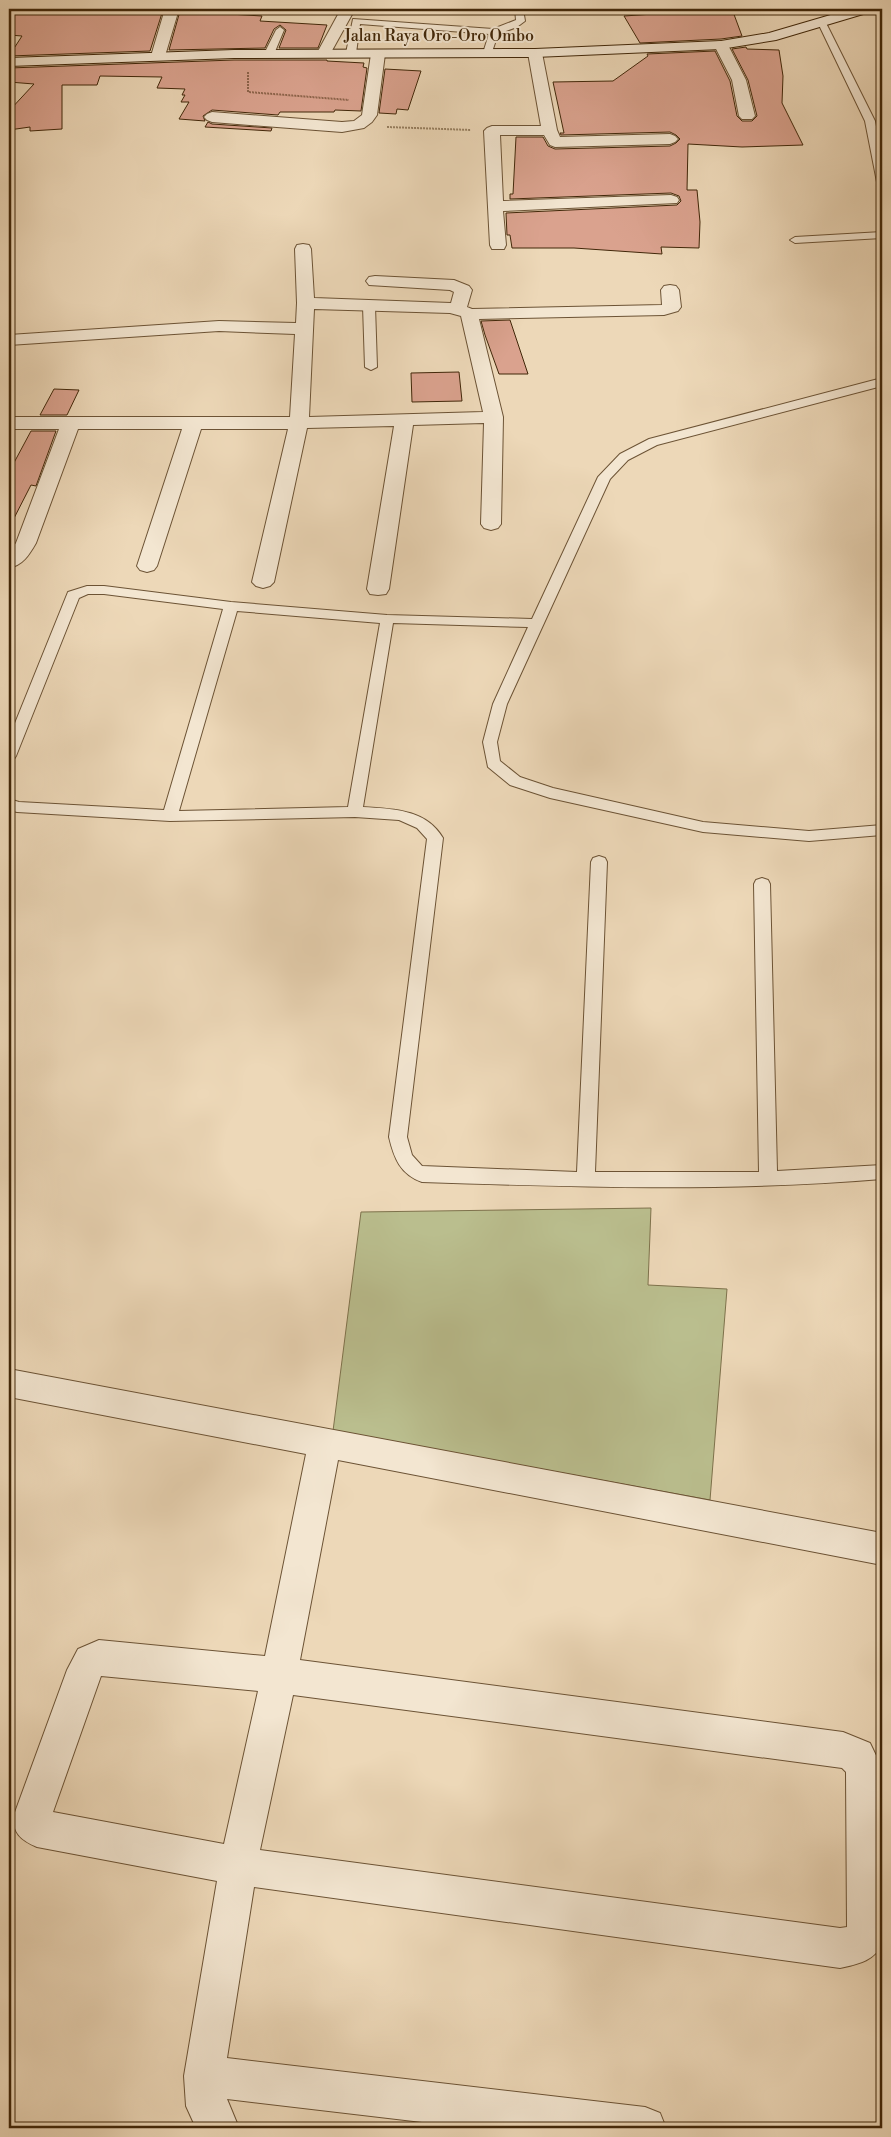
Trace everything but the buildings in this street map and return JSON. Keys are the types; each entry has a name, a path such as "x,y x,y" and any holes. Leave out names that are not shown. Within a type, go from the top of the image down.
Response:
{"street":[{"path":"158,56 172,9"},
{"path":"324,53 348,9"},
{"name":"Jalan Raya Oro-Oro Ombo","path":"9,62 234,54 535,53 721,45 771,37 865,9"},
{"path":"721,45 739,80 747,116"},
{"path":"535,53 549,130 555,142 670,139"},
{"path":"212,117 342,127 359,126 368,119 372,111 378,54"},
{"path":"498,245 494,206 492,130 549,130"},
{"path":"494,206 671,200"},
{"path":"262,582 299,423 306,303 303,249"},
{"path":"376,281 454,285 462,290 464,311 469,315 494,417 491,524"},
{"path":"306,303 464,311 664,310 672,307 670,290"},
{"path":"9,340 219,326 304,329"},
{"path":"9,423 299,423 494,417"},
{"path":"378,589 404,421"},
{"path":"9,562 19,554 26,543 71,423"},
{"path":"146,566 193,424"},
{"path":"9,1383 882,1549"},
{"path":"218,2128 207,2106 204,2076 238,1866 279,1675 325,1442"},
{"path":"99,1658 279,1675 843,1750 857,1756 864,1768 866,1936 857,1945 840,1948 238,1866 37,1828 32,1824 32,1815 84,1670 90,1661 99,1658"},
{"path":"204,2076 645,2128"}],"lane":[{"path":"351,53 358,9"},
{"path":"356,21 494,32 521,21 519,9"},
{"path":"822,22 870,121 882,182"},
{"path":"269,54 280,30"},
{"path":"488,53 494,32"},
{"path":"870,121 882,121"},
{"path":"795,240 882,235"},
{"path":"369,306 371,367"},
{"path":"882,382 653,442 624,457 604,477 500,704 490,742 493,762 515,780 550,793 703,827 809,836 882,830"},
{"path":"9,756 73,595 87,590 104,590 231,606 387,619 537,623"},
{"path":"170,816 231,606"},
{"path":"355,812 387,619"},
{"path":"9,804 17,807 170,816 355,812 401,815 422,824 435,838 398,1137 402,1154 411,1169 422,1174 435,1176 586,1180 768,1178 882,1172"},
{"path":"586,1180 599,862"},
{"path":"762,884 768,1178"}],"path":[{"path":"234,54 236,58 248,63 248,92 372,102"},
{"path":"359,126 492,130"}],"green space":[{"path":"651,1208 648,1285 727,1289 710,1500 333,1431 361,1212"}]}
